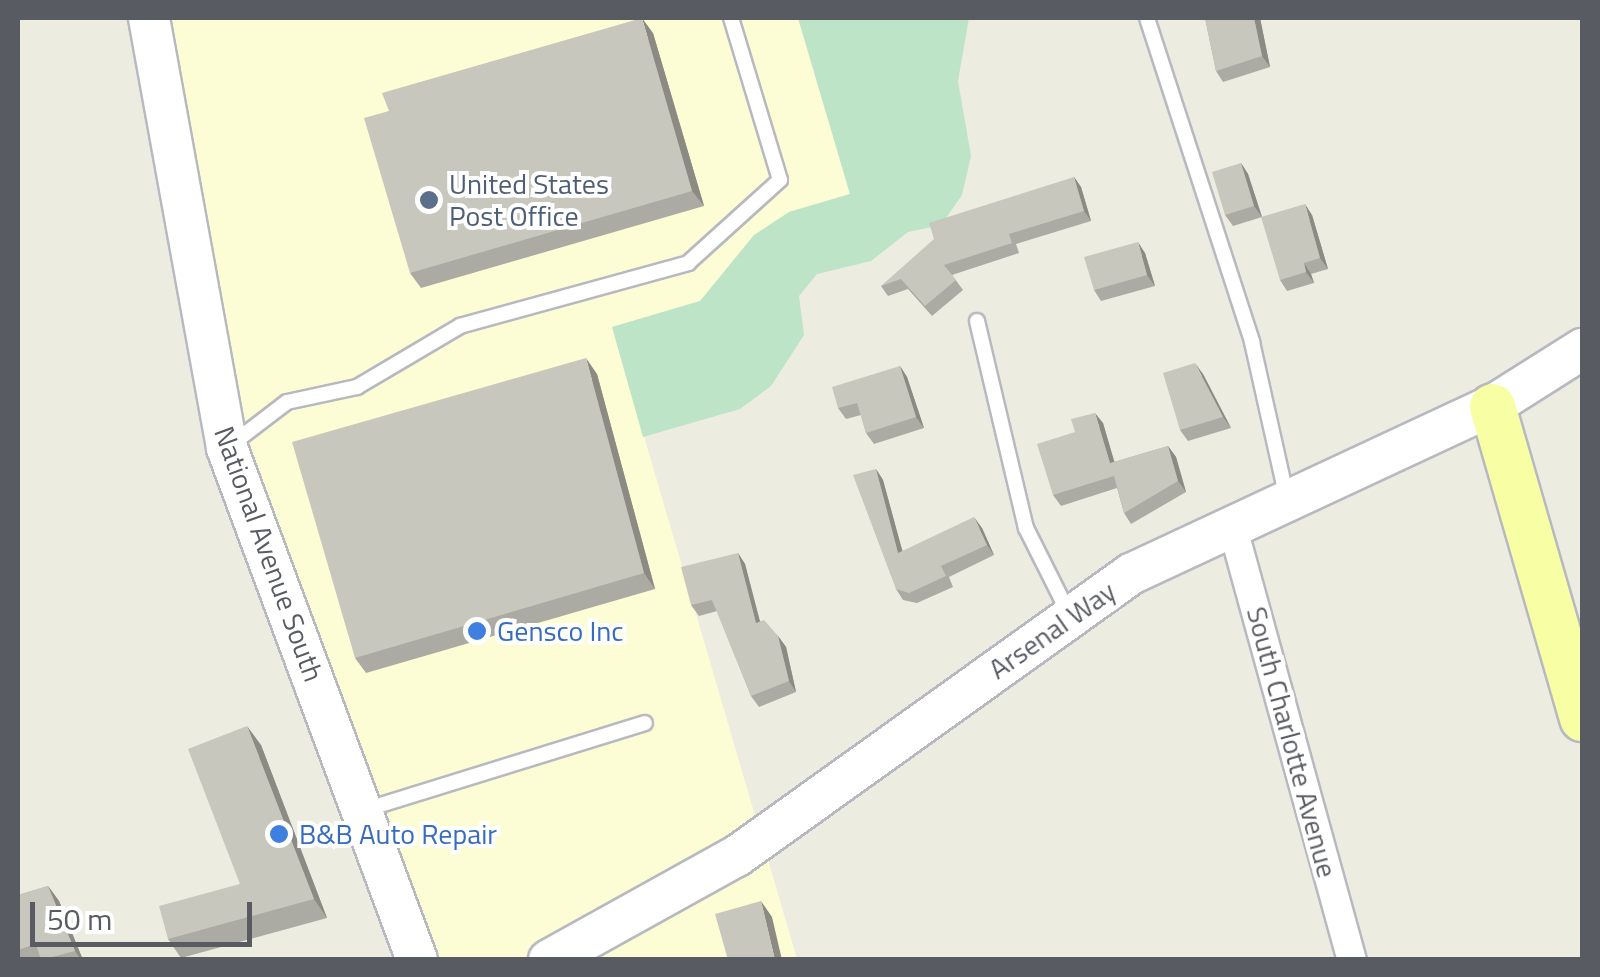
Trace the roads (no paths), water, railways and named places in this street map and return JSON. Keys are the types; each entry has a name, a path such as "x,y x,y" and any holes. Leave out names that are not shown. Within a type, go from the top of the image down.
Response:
{"main road":[{"name":"National Avenue South","path":"149,18 227,448 418,960"},
{"name":"Arsenal Way","path":"549,960 737,856 1131,574 1492,406 1582,349"},
{"path":"1492,406 1582,718"}],"street":[{"name":"South Charlotte Avenue","path":"1232,525 1352,960"}],"lane":[{"path":"227,448 286,402 357,387 460,326 688,263 780,180 731,18"},
{"path":"1147,18 1252,342 1287,500"},
{"path":"976,321 1026,528 1070,617"},
{"path":"363,810 645,723"}],"place":[{"name":"United States Post Office","path":"429,200"},
{"name":"Gensco Inc","path":"477,631"},
{"name":"B&B Auto Repair","path":"279,834"}]}
